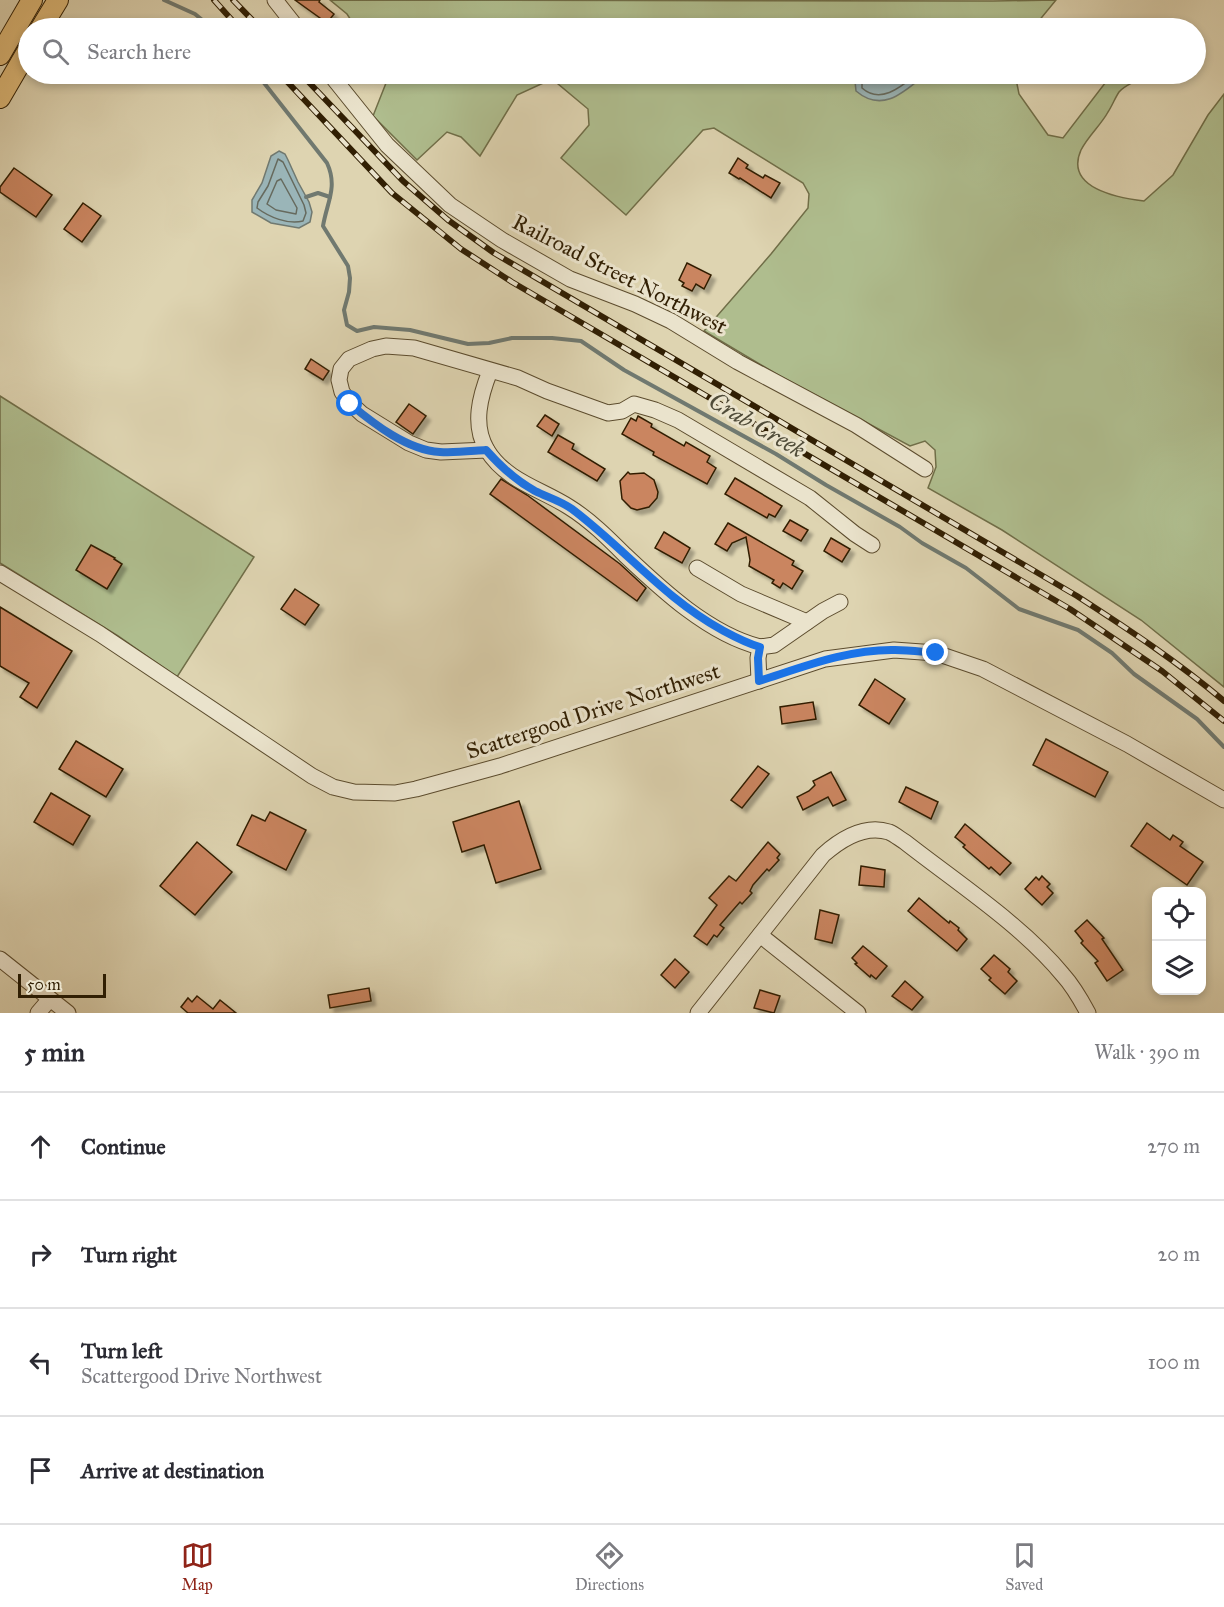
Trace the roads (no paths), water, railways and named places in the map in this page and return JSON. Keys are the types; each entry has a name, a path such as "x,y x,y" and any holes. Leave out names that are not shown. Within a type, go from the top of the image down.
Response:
{"main road":[{"path":"21,18 32,0"},
{"path":"48,18 58,0"},
{"path":"0,54 18,24"},
{"path":"0,98 18,68"}],"street":[{"path":"275,0 289,18"},
{"path":"0,54 18,56"},
{"name":"Railroad Street Northwest","path":"338,84 387,145 450,205 502,240 570,279 635,304 671,321 738,362 856,424 926,469"},
{"path":"486,450 441,452 426,450 409,443 350,404 342,392 339,380 341,369 349,359 359,353 386,346 414,348 518,378 608,412 622,411 634,404 655,410 678,420 810,498 872,545"},
{"path":"490,371 478,408 479,429 486,450 505,471 534,490 569,507 593,526 657,586 699,618 746,644 760,647 774,645 840,602"},
{"path":"697,568 741,594 807,622"},
{"name":"Scattergood Drive Northwest","path":"0,573 119,647 312,776 333,787 354,792 395,793 426,786 500,766 825,659 894,650 936,653 983,669 1127,744 1224,800"},
{"path":"759,681 760,647"},
{"path":"698,1013 824,855 839,841 854,833 872,830 889,832 1016,928 1065,976 1089,1013"},
{"path":"760,935 858,1013"},
{"path":"0,959 68,1013"},
{"path":"38,1013 50,999"}],"water":[{"path":"855,84 914,84 893,98 884,100 866,98 856,91"},
{"path":"279,151 285,154 312,212 310,222 299,228 271,223 252,212 252,200 262,183 271,156"}],"waterway":[{"name":"Crab Creek","path":"164,0 200,18"},
{"name":"Crab Creek","path":"265,84 327,163 332,187 323,226 348,266 349,292 344,310 347,325 357,331 374,327 410,330 468,344 489,343 512,338 581,341 624,370 776,454 900,527 922,543 966,568 1019,609 1078,630 1112,653 1134,674 1197,719 1224,747"},
{"name":"Crab Creek","path":"306,197 318,193 330,197"}],"railway":[{"path":"214,0 230,18"},
{"path":"233,0 250,18"},
{"path":"289,84 392,193 461,249 512,282 1070,609 1162,671 1224,721"},
{"path":"311,84 403,181 448,220 494,253 1077,596 1171,659 1224,701"}]}
